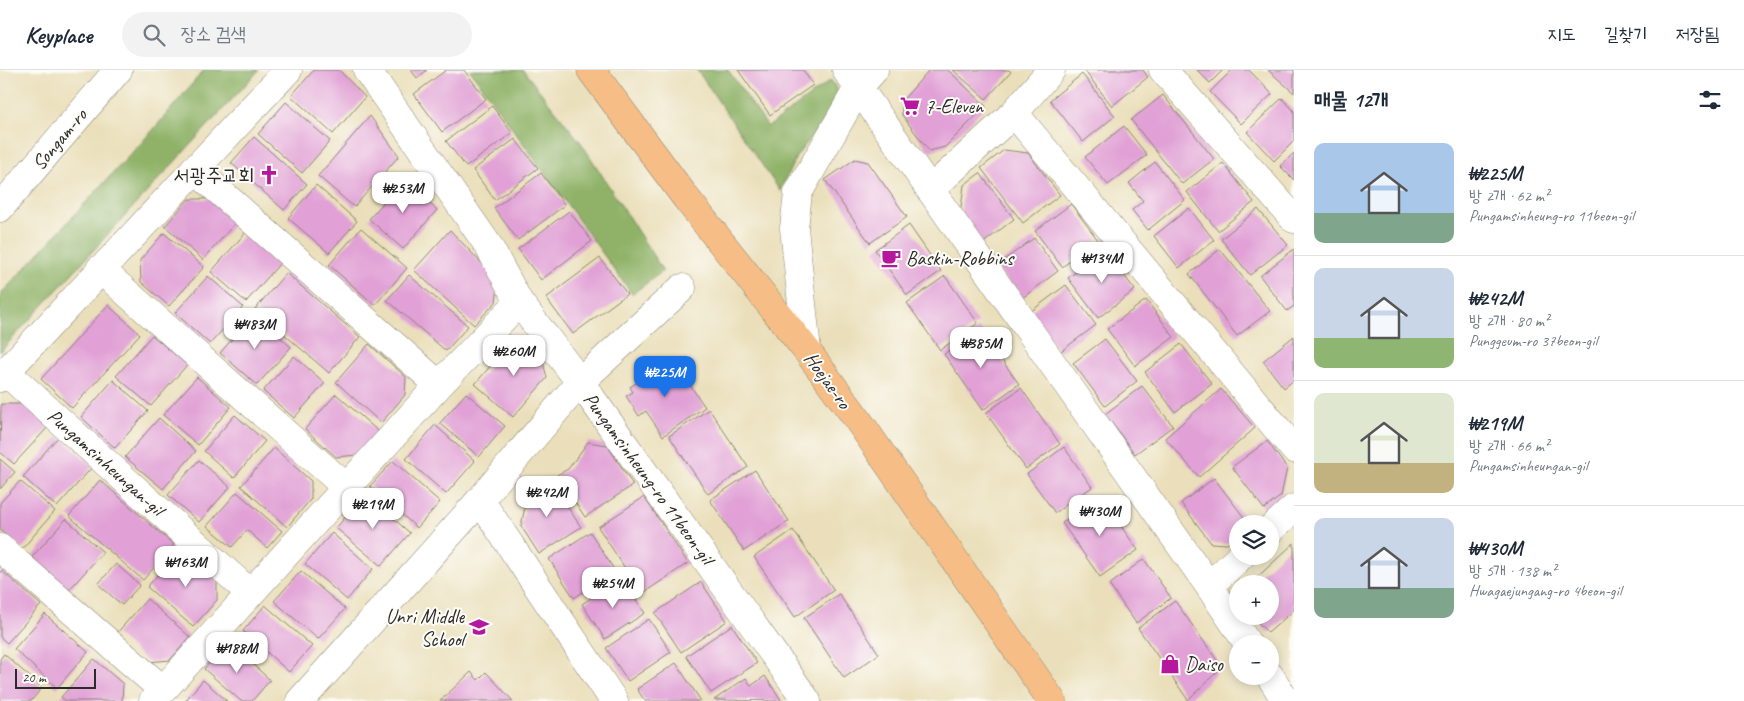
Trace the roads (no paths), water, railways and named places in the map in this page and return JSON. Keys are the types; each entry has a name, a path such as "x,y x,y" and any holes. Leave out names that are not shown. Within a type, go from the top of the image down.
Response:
{"main road":[{"name":"Hoejae-ro","path":"591,70 691,205 807,351 863,428 1052,701"}],"street":[{"name":"Songam-ro","path":"0,208 118,70"},
{"name":"Pungamsinheungan-gil","path":"250,593 3,375 288,70"},
{"path":"367,70 488,245 520,302 580,382 682,288"},
{"path":"930,190 1014,113 1051,70"},
{"path":"1163,70 1294,219"},
{"path":"807,351 794,228 798,194 859,76"},
{"path":"859,76 930,190 1242,635"},
{"path":"1014,113 1294,449"},
{"path":"194,169 439,385"},
{"path":"100,269 347,488"},
{"path":"0,548 158,695 439,385 520,302"},
{"name":"Pungamsinheung-ro 11beon-gil","path":"300,701 480,500 580,382 807,701"},
{"path":"480,500 614,701"},
{"path":"1279,522 1294,508"},
{"path":"1209,586 1231,565"},
{"path":"1276,685 1286,701"}],"place":[{"name":"7-Eleven","path":"910,106"},
{"name":"서광주교회","path":"269,175"},
{"name":"Baskin-Robbins","path":"891,258"},
{"name":"Unri Middle School","path":"479,627"},
{"name":"Daiso","path":"1170,664"}]}
